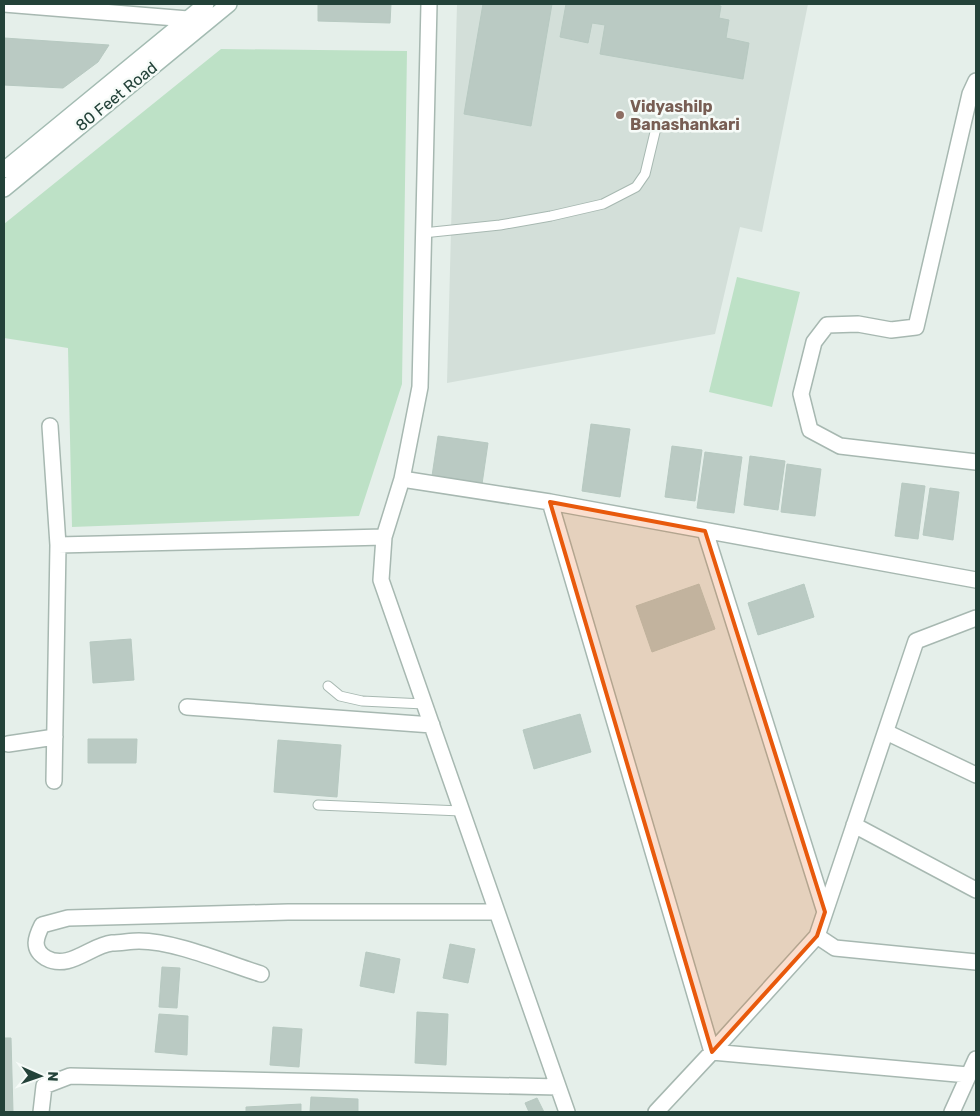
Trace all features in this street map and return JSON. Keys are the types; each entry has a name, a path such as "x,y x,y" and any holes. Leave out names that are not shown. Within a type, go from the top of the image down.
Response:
{"street":[{"path":"4,4 188,19"},
{"name":"80 Feet Road","path":"4,170 206,4"},
{"name":"80 Feet Road","path":"4,189 229,4"},
{"path":"429,4 420,387 402,479 384,537 381,580 567,1112"},
{"path":"976,81 970,94 916,327 892,330 858,324 828,325 814,342 801,394 810,430 840,446 976,462"},
{"path":"50,426 58,545 54,781"},
{"path":"402,479 550,502 976,580"},
{"path":"550,502 712,1052"},
{"path":"705,531 825,912"},
{"path":"58,545 384,537"},
{"path":"656,1112 817,936 916,640 976,618"},
{"path":"187,707 432,725"},
{"path":"886,732 976,775"},
{"path":"8,744 55,737"},
{"path":"854,825 976,890"},
{"path":"261,974 173,946 139,941 106,944 61,962 46,958 37,947 35,938 42,925 68,918 288,912 496,912"},
{"path":"817,936 835,948 976,962"},
{"path":"712,1052 968,1075"},
{"path":"952,1112 976,1059"},
{"path":"41,1112 44,1086 70,1076 558,1087"}],"lane":[{"path":"423,233 500,225 603,204 636,186 645,174 656,128"},
{"path":"328,686 340,696 362,701 424,704"},
{"path":"318,805 461,811"}],"highlighted area":[{"path":"550,502 705,531 825,912 817,936 712,1052"}],"shaded area":[{"name":"Vidyashilp Banashankari","path":"457,4 808,4 762,232 740,227 715,334 447,383"}],"green space":[{"path":"221,49 407,51 402,384 359,516 72,527 68,348 4,338 4,224"},
{"path":"737,277 800,292 772,407 709,392"}],"building":[{"path":"318,4 391,4 390,23 318,21"},
{"path":"483,4 552,4 531,126 464,114"},
{"path":"566,4 711,4 721,6 719,18 729,20 726,38 749,43 743,79 600,54 605,25 592,23 588,43 560,37"},
{"path":"4,38 109,45 98,62 63,88 4,85"},
{"path":"591,424 630,429 620,497 582,491"},
{"path":"438,436 488,443 482,484 432,476"},
{"path":"672,446 702,450 695,501 665,497"},
{"path":"705,452 742,457 734,513 697,508"},
{"path":"750,456 785,461 778,510 744,505"},
{"path":"787,464 821,469 815,516 781,512"},
{"path":"902,483 925,486 918,539 895,536"},
{"path":"930,488 959,492 953,540 923,535"},
{"path":"699,584 715,629 652,652 636,606"},
{"path":"804,584 814,617 758,635 748,603"},
{"path":"131,639 134,680 93,683 90,642"},
{"path":"580,714 591,752 534,769 523,730"},
{"path":"88,739 137,739 136,763 88,763"},
{"path":"278,740 341,745 337,797 274,792"},
{"path":"450,944 475,949 468,983 443,978"},
{"path":"366,952 400,959 394,993 360,986"},
{"path":"162,967 180,968 177,1008 159,1007"},
{"path":"417,1012 448,1014 446,1065 415,1063"},
{"path":"159,1014 188,1016 187,1055 155,1052"},
{"path":"273,1027 302,1029 299,1067 270,1065"},
{"path":"4,1038 11,1038 13,1112 4,1112"},
{"path":"311,1097 358,1099 358,1112 310,1112"},
{"path":"537,1098 544,1112 529,1112 525,1103"},
{"path":"301,1104 301,1112 246,1112 246,1107"}],"place":[{"name":"Vidyashilp Banashankari","path":"620,115"}]}
